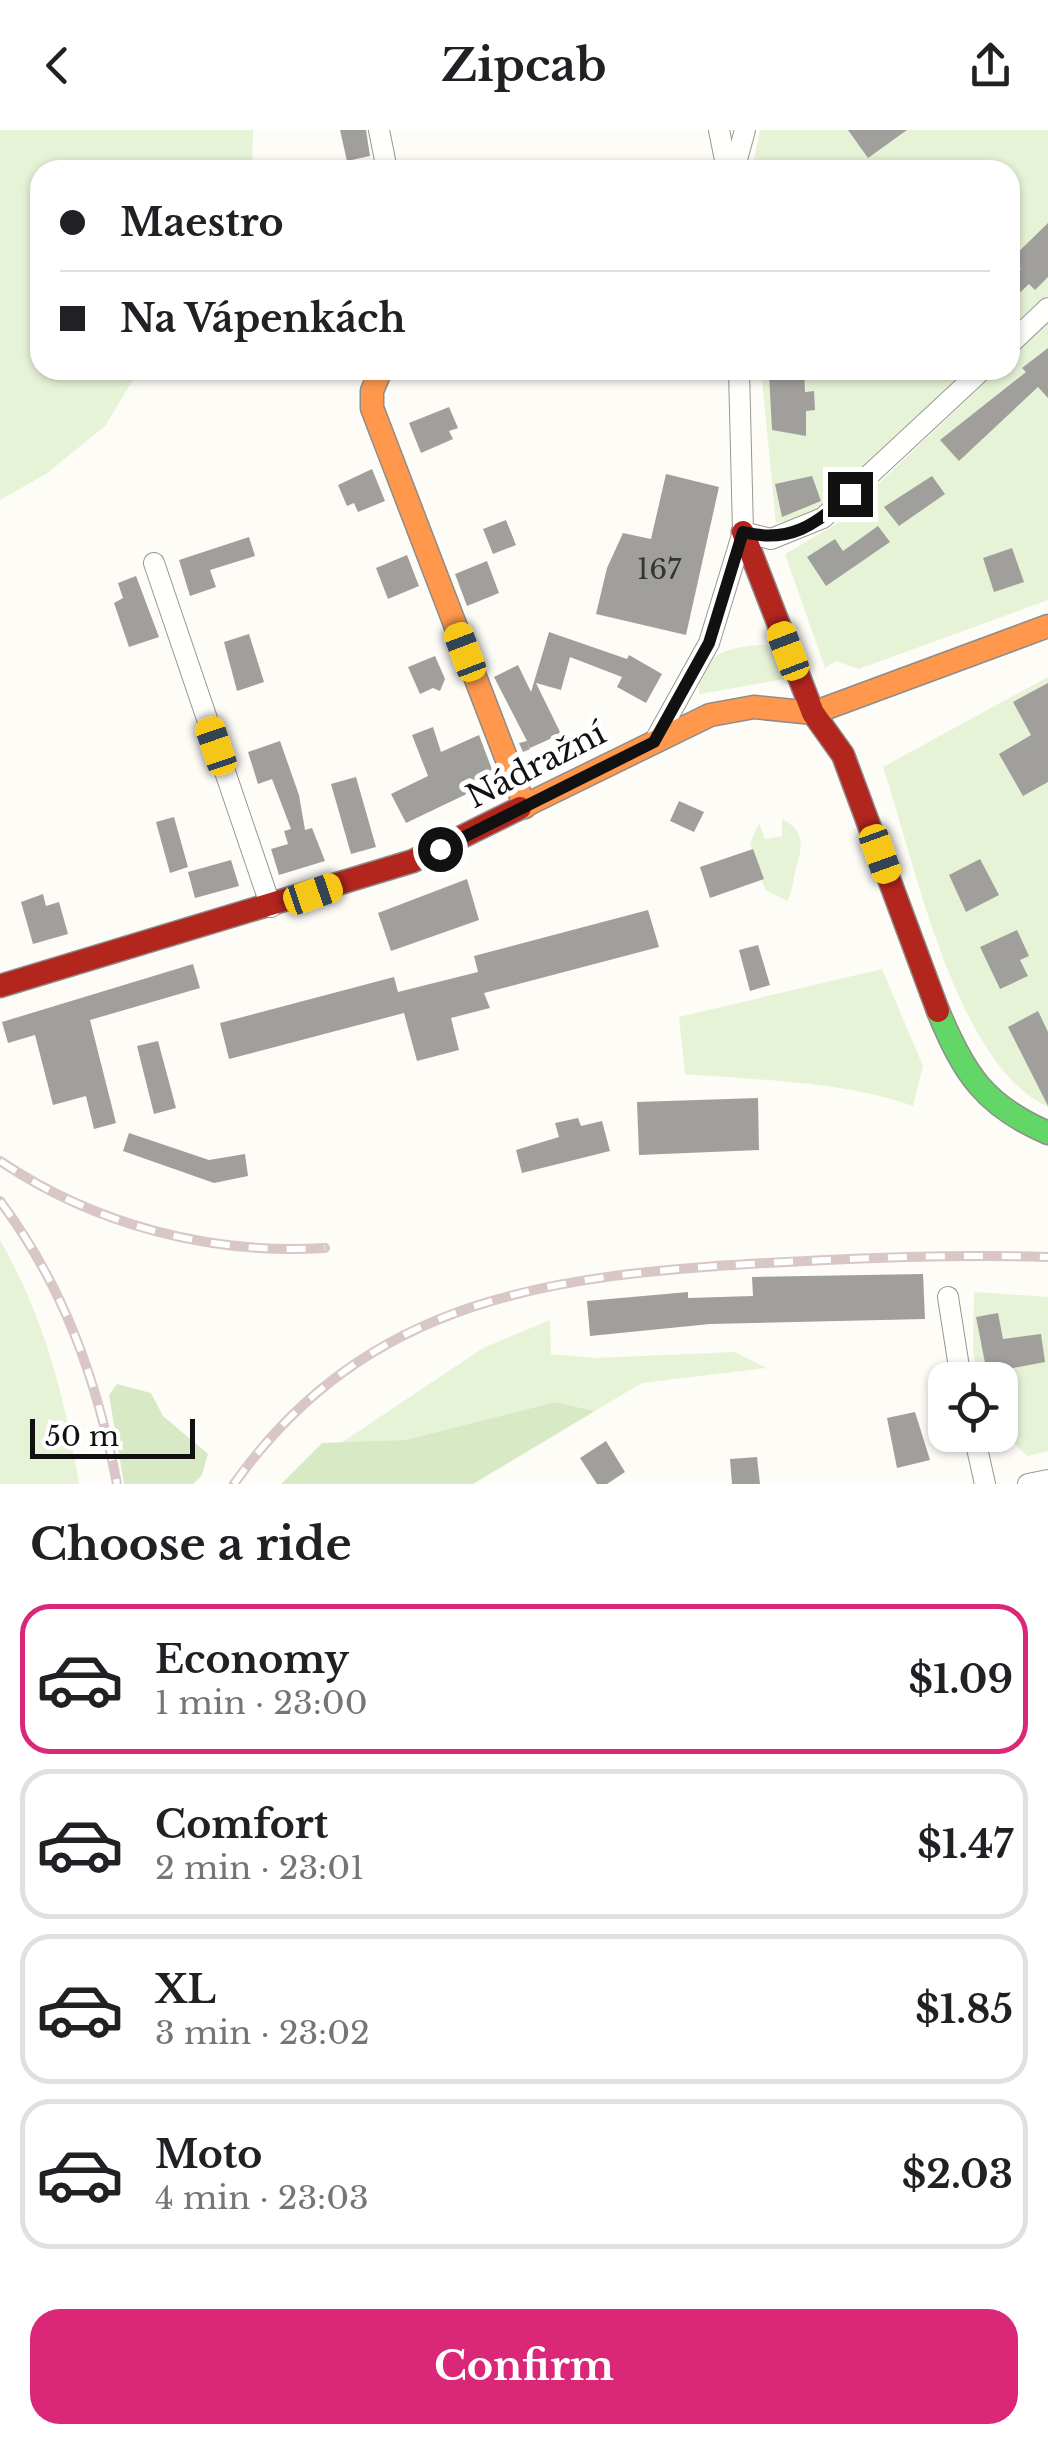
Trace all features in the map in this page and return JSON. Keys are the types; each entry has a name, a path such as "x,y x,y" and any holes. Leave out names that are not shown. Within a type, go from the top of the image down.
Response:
{"street":[{"path":"379,130 385,160"},
{"path":"719,130 728,160"},
{"path":"734,160 745,130"},
{"path":"1020,335 1048,308"},
{"path":"377,380 372,408 524,807"},
{"name":"Nádražní","path":"0,986 413,861 654,742 709,643 743,532 739,380"},
{"path":"743,532 771,540 823,518 971,380"},
{"name":"Nádražní","path":"743,532 813,713 843,755 940,1016 968,1076 1008,1116 1048,1132"},
{"path":"154,563 271,907"},
{"path":"654,742 724,711 754,707 813,713 1048,626"},
{"path":"948,1298 958,1362"},
{"path":"978,1452 985,1484"},
{"path":"1028,1484 1048,1480"}],"green space":[{"path":"0,130 253,130 252,160 30,160 30,380 133,380 105,426 46,474 0,500"},
{"path":"760,130 1048,130 1048,295 1020,322 1020,160 754,160"},
{"path":"1048,322 1048,600 859,669 836,661 825,668 785,554 835,525 987,380 1020,380 1020,349"},
{"path":"762,380 962,380 820,515 776,523"},
{"path":"767,645 772,648 785,679 699,694 700,680 711,660 730,650"},
{"path":"1048,677 1048,1107 1016,1084 988,1050 964,1006 925,904 883,767"},
{"path":"782,819 797,831 801,845 787,901 765,890 750,843 759,823 765,839 782,836"},
{"path":"882,969 923,1066 913,1106 829,1086 685,1074 679,1017"},
{"path":"0,1240 29,1298 51,1358 79,1484 0,1484"},
{"path":"974,1292 1048,1297 1048,1451 1027,1456 1018,1447 1018,1362 975,1362"},
{"path":"550,1320 551,1354 594,1358 735,1352 767,1368 642,1383 595,1411 555,1402 405,1440 341,1443 483,1348"},
{"path":"117,1384 151,1393 163,1416 208,1454 202,1475 193,1484 124,1484 109,1395"},
{"path":"555,1402 595,1411 473,1484 281,1484 322,1443 405,1440"}],"building":[{"path":"340,130 366,130 370,156 347,160"},
{"path":"848,130 907,130 868,158"},
{"path":"1048,223 1048,277 1035,290 1029,284 1020,293 1020,250"},
{"path":"1048,348 1048,398 1038,387 959,461 940,440 1020,380 1026,372 1022,368"},
{"path":"769,380 804,380 805,392 814,391 815,410 806,411 806,436 772,430"},
{"path":"449,407 458,428 449,431 453,439 421,453 409,423"},
{"path":"372,469 385,501 358,512 354,503 347,506 338,485"},
{"path":"666,474 719,487 686,635 596,614 607,568 623,533 651,539"},
{"path":"812,476 821,501 782,517 775,484"},
{"path":"932,476 945,494 899,526 884,507"},
{"path":"506,520 516,545 493,554 483,529"},
{"path":"878,526 890,542 826,586 807,557 835,539 843,551"},
{"path":"249,537 255,556 210,570 216,587 190,596 179,560"},
{"path":"1012,548 1024,582 994,592 983,558"},
{"path":"407,555 419,586 388,599 376,568"},
{"path":"487,561 499,593 467,606 455,574"},
{"path":"136,576 159,637 129,647 114,603 123,598 118,583"},
{"path":"549,632 627,659 629,655 662,674 646,703 617,687 622,677 570,657 561,690 536,683 561,734 530,748 527,742 530,749 523,752 519,743 527,741 494,677 518,665 531,692"},
{"path":"249,634 264,682 237,691 224,642"},
{"path":"435,656 445,679 440,691 433,688 420,694 408,667"},
{"path":"1048,683 1048,782 1023,796 999,754 1031,735 1013,702"},
{"path":"433,727 441,752 479,735 496,780 406,823 391,794 428,776 412,735"},
{"path":"280,741 299,795 305,830 312,828 325,861 279,875 271,849 288,844 284,831 291,829 272,779 258,784 248,752"},
{"path":"356,777 376,847 351,854 331,784"},
{"path":"679,801 704,812 694,832 670,821"},
{"path":"174,817 188,867 170,873 156,822"},
{"path":"753,849 764,879 710,898 700,867"},
{"path":"980,859 999,895 966,912 949,875"},
{"path":"231,860 239,886 195,898 188,872"},
{"path":"467,879 479,920 391,951 378,913"},
{"path":"43,894 46,906 59,902 68,934 33,944 21,902"},
{"path":"648,910 659,947 484,993 490,1008 451,1018 459,1050 417,1061 404,1013 229,1059 220,1023 394,977 398,992 478,972 474,956"},
{"path":"1017,930 1029,956 1020,960 1028,976 1000,989 980,947"},
{"path":"758,945 770,985 750,991 739,950"},
{"path":"193,964 200,988 90,1020 116,1123 94,1129 86,1096 53,1105 35,1035 8,1043 2,1022"},
{"path":"1038,1011 1048,1032 1048,1106 1008,1027"},
{"path":"158,1041 176,1108 154,1114 137,1046"},
{"path":"758,1098 759,1150 639,1155 637,1102"},
{"path":"578,1118 581,1126 602,1121 610,1151 522,1173 516,1150 559,1137 555,1123"},
{"path":"129,1133 209,1160 245,1154 248,1176 214,1183 123,1151"},
{"path":"923,1274 925,1319 710,1324 590,1336 587,1301 688,1292 688,1298 753,1296 752,1277"},
{"path":"998,1313 1003,1339 1041,1334 1045,1362 1018,1367 1018,1362 985,1362 976,1317"},
{"path":"915,1412 930,1460 897,1468 887,1418"},
{"path":"606,1441 625,1472 607,1484 597,1484 580,1458"},
{"path":"757,1457 760,1484 732,1484 730,1459"}],"railway":[{"path":"0,1161 75,1203 155,1231 239,1246 325,1248"},
{"path":"0,1201 42,1267 75,1336 99,1408 117,1484"},
{"path":"234,1484 286,1421 344,1372 405,1335 471,1307 540,1289 688,1268 907,1257 1048,1257"}],"traffic: fast":[{"path":"938,1011 957,1053 979,1086 1008,1111 1048,1133"}],"traffic: slow":[{"path":"377,380 372,408 525,807"},
{"path":"520,808 710,715 754,707 813,713 1048,626"}],"traffic: jam":[{"path":"743,532 813,713 843,755 938,1011"},
{"path":"0,986 413,861 520,808"}],"route":[{"path":"440,849 654,742 709,643 743,532 771,540 823,518 850,494"}]}
